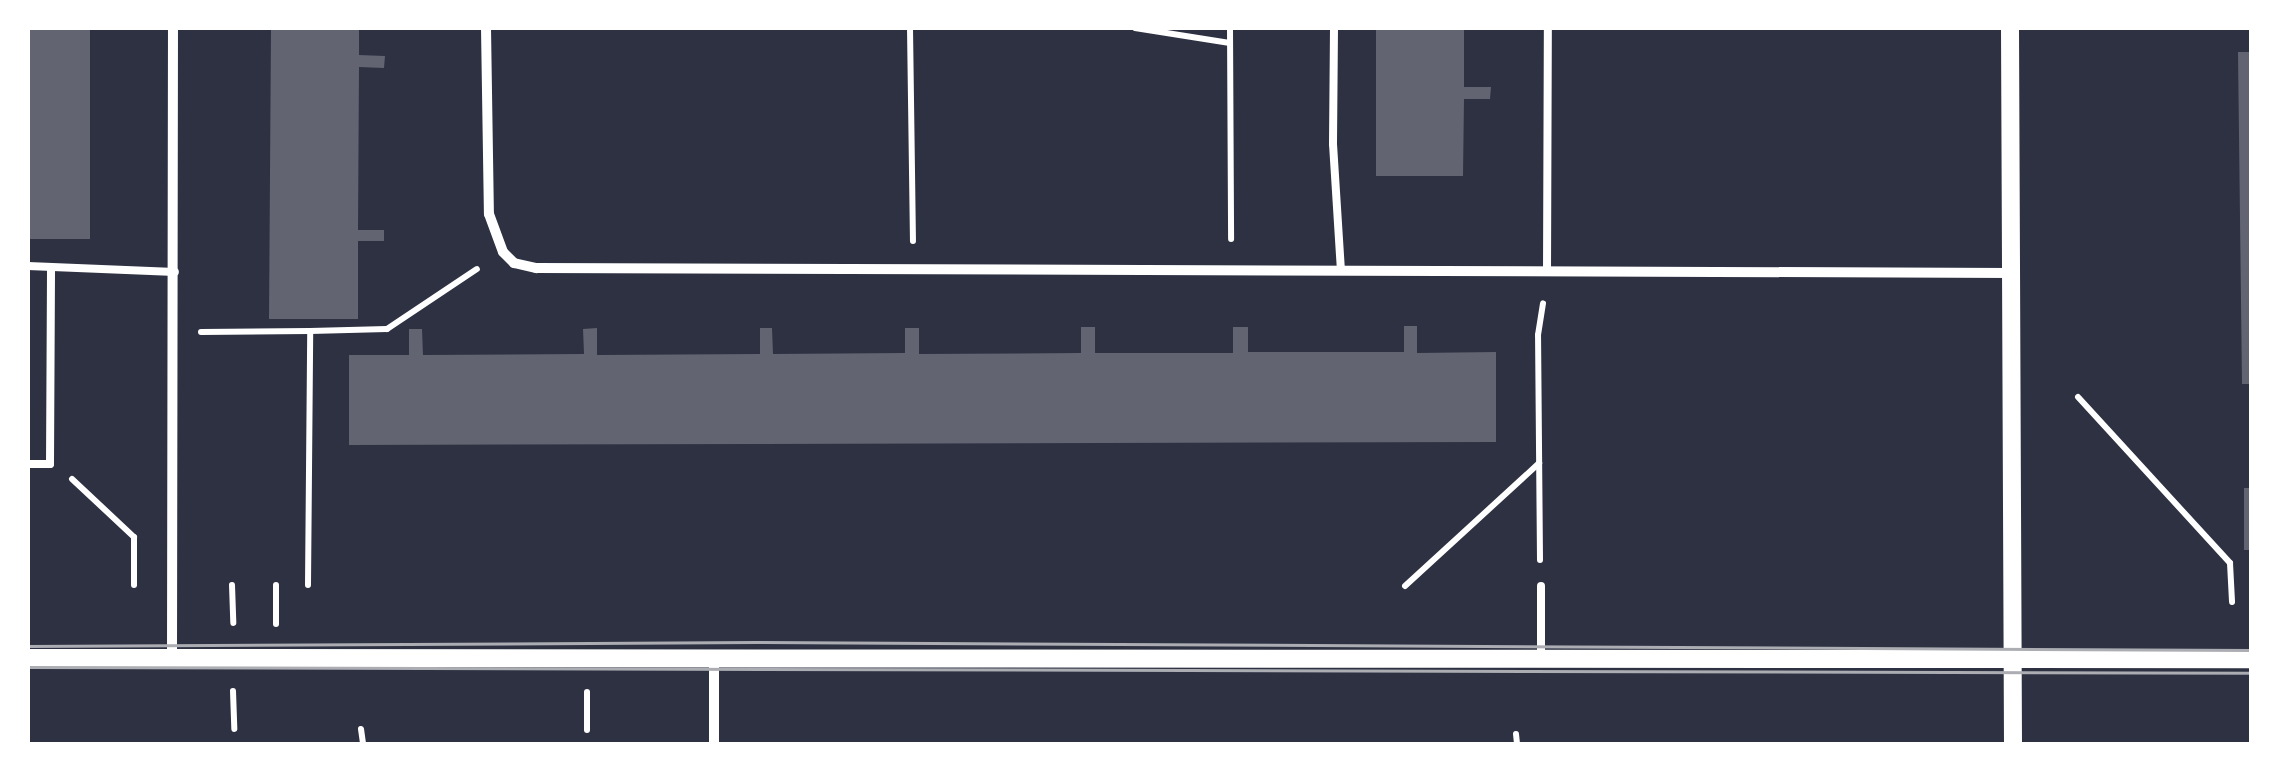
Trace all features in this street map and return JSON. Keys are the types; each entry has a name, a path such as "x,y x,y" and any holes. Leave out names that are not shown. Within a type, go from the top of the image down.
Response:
{"street":[{"path":"172,657 173,28"},
{"path":"486,28 488,214 503,252 514,263 590,271 2012,273"},
{"path":"2010,28 2012,744"},
{"path":"28,658 714,655 2252,660"},
{"path":"714,655 714,744"}],"lane":[{"path":"1334,28 1333,144 1341,270"},
{"path":"1547,272 1548,28"},
{"path":"28,266 174,272"},
{"path":"28,464 50,464 51,267"},
{"path":"1541,586 1541,658"}],"path":[{"path":"910,28 914,270"},
{"path":"1134,28 1230,44"},
{"path":"1230,28 1231,270"},
{"path":"174,332 387,330 503,252"},
{"path":"1541,586 1538,334 1547,272"},
{"path":"308,584 310,331"},
{"path":"2078,397 2230,563 2232,602"},
{"path":"1405,586 1540,462"},
{"path":"50,464 81,485 134,537 134,585"},
{"path":"276,585 276,628"},
{"path":"586,688 587,730"},
{"path":"361,729 363,744"},
{"path":"1516,734 1517,744"}],"building":[{"path":"28,28 90,28 90,239 28,239"},
{"path":"271,28 359,28 359,55 385,56 384,68 359,67 358,230 384,230 384,241 358,241 358,319 269,319"},
{"path":"1376,28 1464,28 1464,87 1491,87 1490,99 1464,99 1463,176 1376,176"},
{"path":"2238,52 2252,52 2252,384 2242,384"},
{"path":"1404,326 1417,326 1417,353 1496,352 1496,442 349,445 349,355 409,355 409,329 422,329 423,355 584,354 583,329 597,328 597,355 760,354 760,328 772,328 773,354 905,353 905,328 919,328 919,354 1081,353 1081,327 1095,327 1095,353 1233,353 1233,327 1248,327 1248,352 1404,352"},
{"path":"2244,488 2252,488 2252,550 2244,550"}],"tram line":[{"path":"28,646 756,642 2252,650"},
{"path":"28,667 2252,673"}]}
